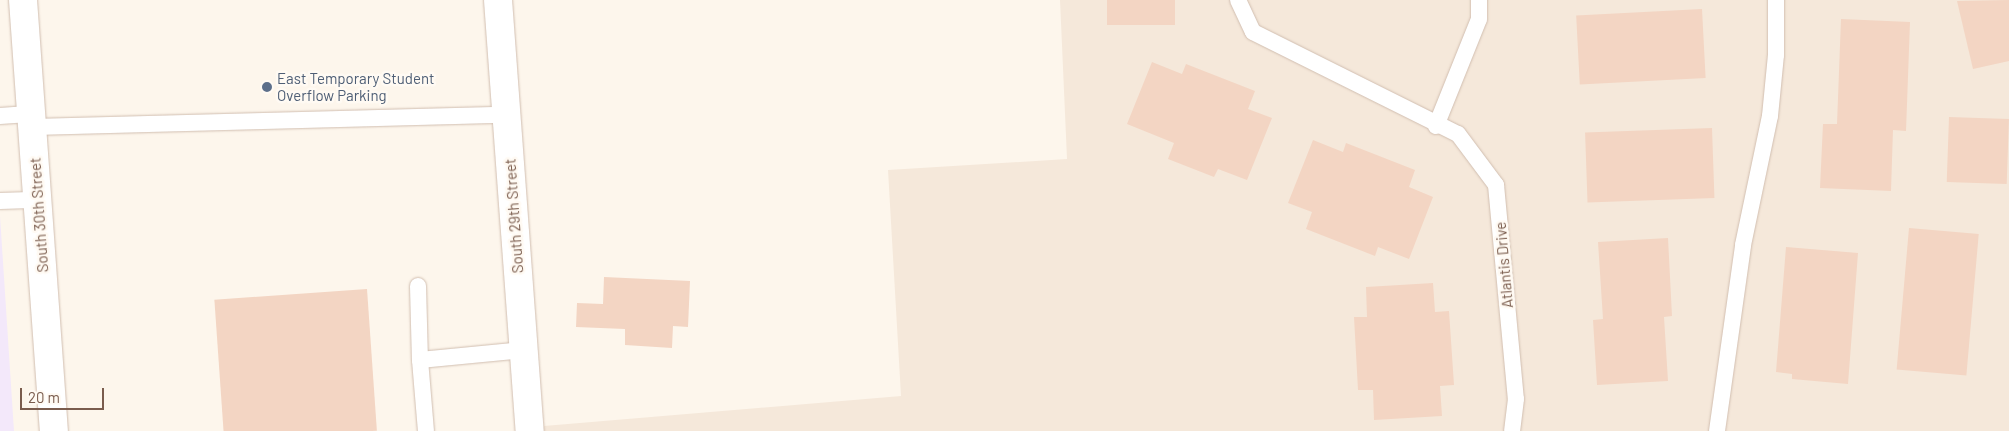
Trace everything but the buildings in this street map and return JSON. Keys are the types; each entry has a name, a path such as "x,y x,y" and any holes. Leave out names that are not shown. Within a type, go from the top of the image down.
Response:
{"street":[{"name":"South 30th Street","path":"23,0 54,431"},
{"name":"South 29th Street","path":"498,0 530,431"}],"lane":[{"name":"Atlantis Drive","path":"1238,0 1253,32 1436,126 1458,134 1496,185 1516,399 1512,431"},
{"path":"1436,126 1479,19 1479,0"},
{"path":"1717,431 1743,245 1770,116 1776,55 1776,0"},
{"path":"0,116 32,121 507,116"},
{"path":"0,201 38,200"},
{"path":"418,286 420,360 426,431"},
{"path":"420,360 524,350"}],"shaded area":[{"path":"1060,0 2009,0 2009,431 544,431 544,426 901,396 888,170 1067,159"},
{"path":"0,216 14,431 0,431"}],"place":[{"name":"East Temporary Student Overflow Parking","path":"267,87"}]}
